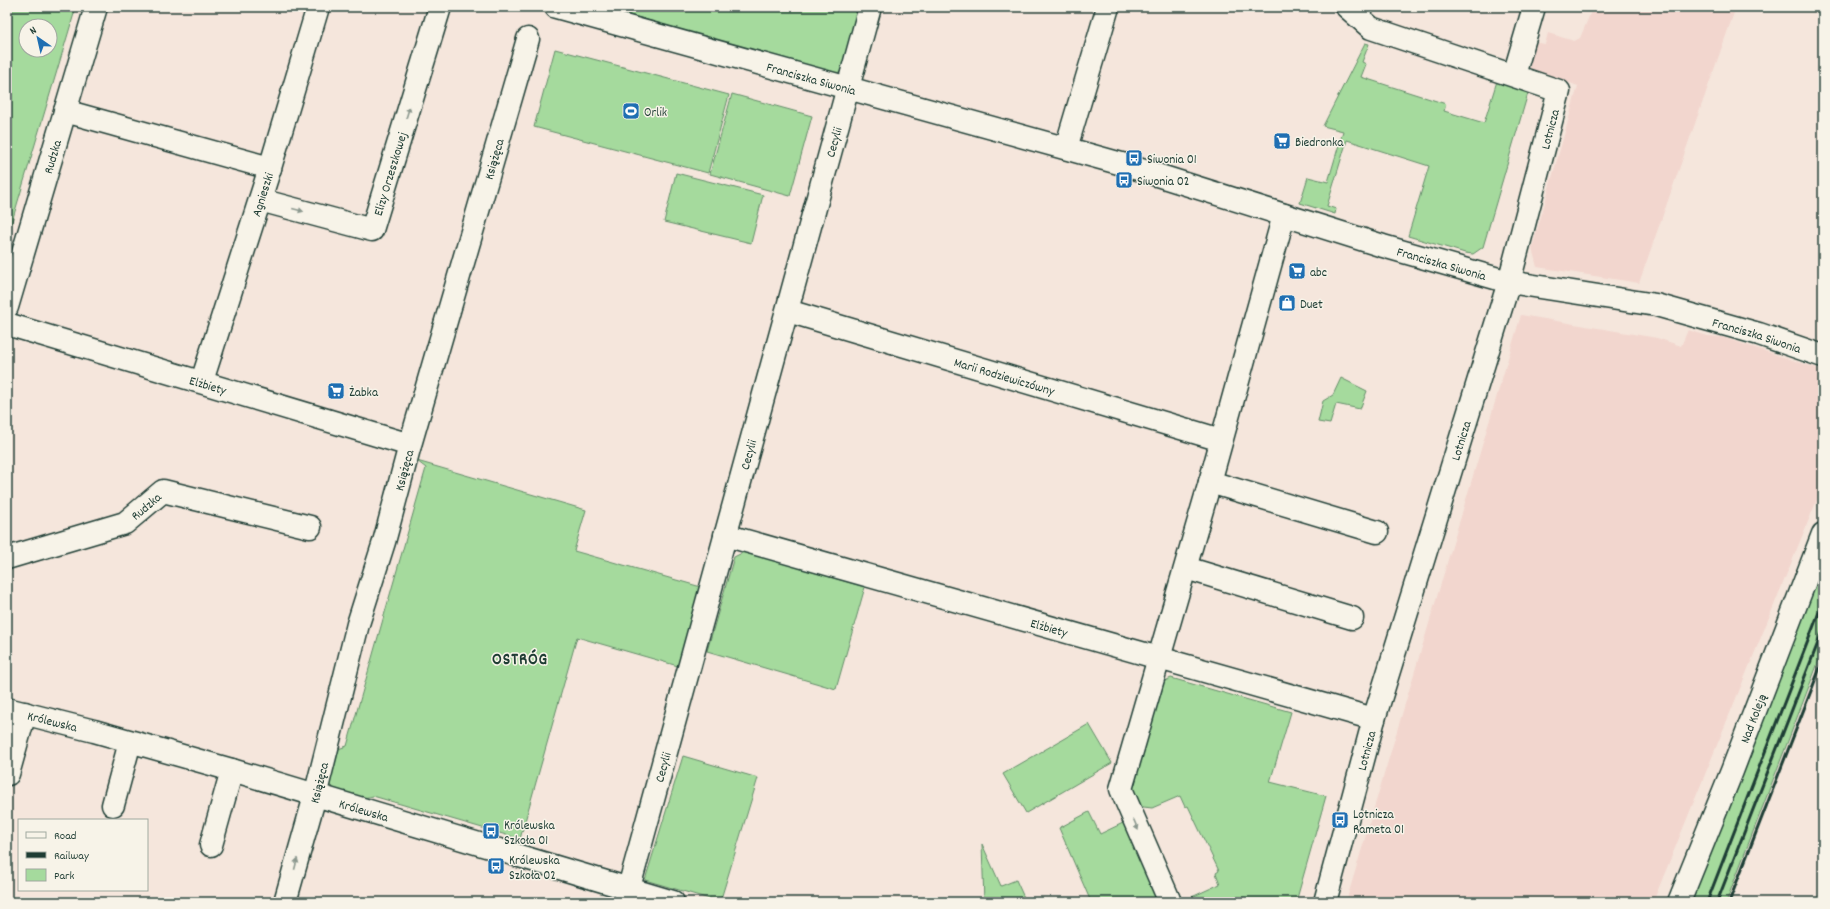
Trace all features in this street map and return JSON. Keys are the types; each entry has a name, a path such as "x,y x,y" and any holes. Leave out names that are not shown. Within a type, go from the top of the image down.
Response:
{"street":[{"name":"Rudzka","path":"7,307 96,7"},
{"name":"Agnieszki","path":"202,381 270,168 318,7"},
{"name":"Elizy Orzeszkowej","path":"260,200 372,230 440,7"},
{"name":"Franciszka Siwonia","path":"556,7 848,89 1066,148 1384,246 1508,282 1656,304 1759,334 1823,356"},
{"name":"Cecylii","path":"627,896 870,7"},
{"path":"1066,148 1108,7"},
{"path":"1347,7 1371,28 1514,75 1534,7"},
{"name":"Książęca","path":"285,902 315,796 358,624 384,542 410,445 528,40"},
{"name":"Lotnicza","path":"1325,902 1374,719 1508,282 1559,91 1514,75"},
{"path":"65,111 270,168"},
{"path":"1170,902 1121,789 1186,568 1284,214"},
{"name":"Marii Rodziewiczówny","path":"788,311 1221,440"},
{"name":"Elżbiety","path":"7,324 202,381 410,445"},
{"path":"1210,482 1376,532"},
{"name":"Rudzka","path":"7,558 125,523 163,490 310,527"},
{"name":"Nad Koleją","path":"1679,902 1735,763 1823,534"},
{"name":"Elżbiety","path":"725,535 1160,657 1374,719"},
{"path":"1186,568 1352,618"},
{"path":"8,774 16,711"},
{"name":"Królewska","path":"16,711 232,770 627,896 673,902"},
{"path":"113,805 130,742"},
{"path":"211,845 232,770"}],"shaded area":[{"path":"1593,7 1736,7 1639,283 1537,267 1532,248 1578,86 1531,69 1528,60 1534,42 1545,44 1548,33 1574,41 1580,38"},
{"path":"1521,315 1657,338 1681,346 1688,330 1708,336 1722,337 1823,370 1823,485 1653,902 1346,902"}],"green space":[{"path":"7,7 76,7 7,238"},
{"path":"602,7 861,7 842,72 830,73"},
{"path":"1365,43 1369,44 1362,62 1366,64 1361,77 1446,104 1444,111 1484,123 1497,81 1528,93 1483,247 1473,254 1408,236 1429,166 1347,140 1327,206 1336,209 1335,214 1300,203 1308,177 1328,182 1343,131 1323,126"},
{"name":"Orlik","path":"555,49 729,95 708,173 534,127"},
{"path":"732,94 812,116 790,196 710,174"},
{"path":"676,173 763,195 751,243 664,222"},
{"path":"1341,378 1367,391 1360,409 1336,404 1330,424 1318,422 1323,401 1333,395"},
{"path":"417,461 586,510 574,551 701,587 678,666 577,637 520,839 373,796 360,798 354,797 336,790 326,782 335,750 347,746 426,468"},
{"path":"1823,548 1823,650 1726,902 1685,902"},
{"path":"744,552 865,587 836,689 707,651 734,557"},
{"path":"1171,678 1291,712 1270,782 1326,796 1296,902 1181,902 1220,884 1216,873 1219,871 1188,806 1185,807 1180,796 1152,808 1135,806 1131,791 1161,683"},
{"path":"1089,724 1112,763 1026,813 1003,774"},
{"path":"683,756 758,778 720,902 645,880"},
{"path":"1089,812 1100,834 1125,822 1160,902 1091,902 1059,828"},
{"path":"982,844 1001,886 1016,880 1026,902 984,902"}],"railway":[{"path":"1707,902 1823,602"},
{"path":"1717,902 1823,630"},
{"path":"1729,902 1823,660"}],"place":[{"name":"Orlik","path":"631,111"},
{"name":"Biedronka","path":"1282,141"},
{"name":"Siwonia 01","path":"1134,158"},
{"name":"Siwonia 02","path":"1124,180"},
{"name":"abc","path":"1297,271"},
{"name":"Duet","path":"1287,303"},
{"name":"Żabka","path":"336,391"},
{"name":"Lotnicza Rameta 01","path":"1340,820"},
{"name":"Królewska Szkoła 01","path":"491,831"},
{"name":"Królewska Szkoła 02","path":"496,866"}],"district":[{"name":"OSTRÓG","path":"520,658"}]}
